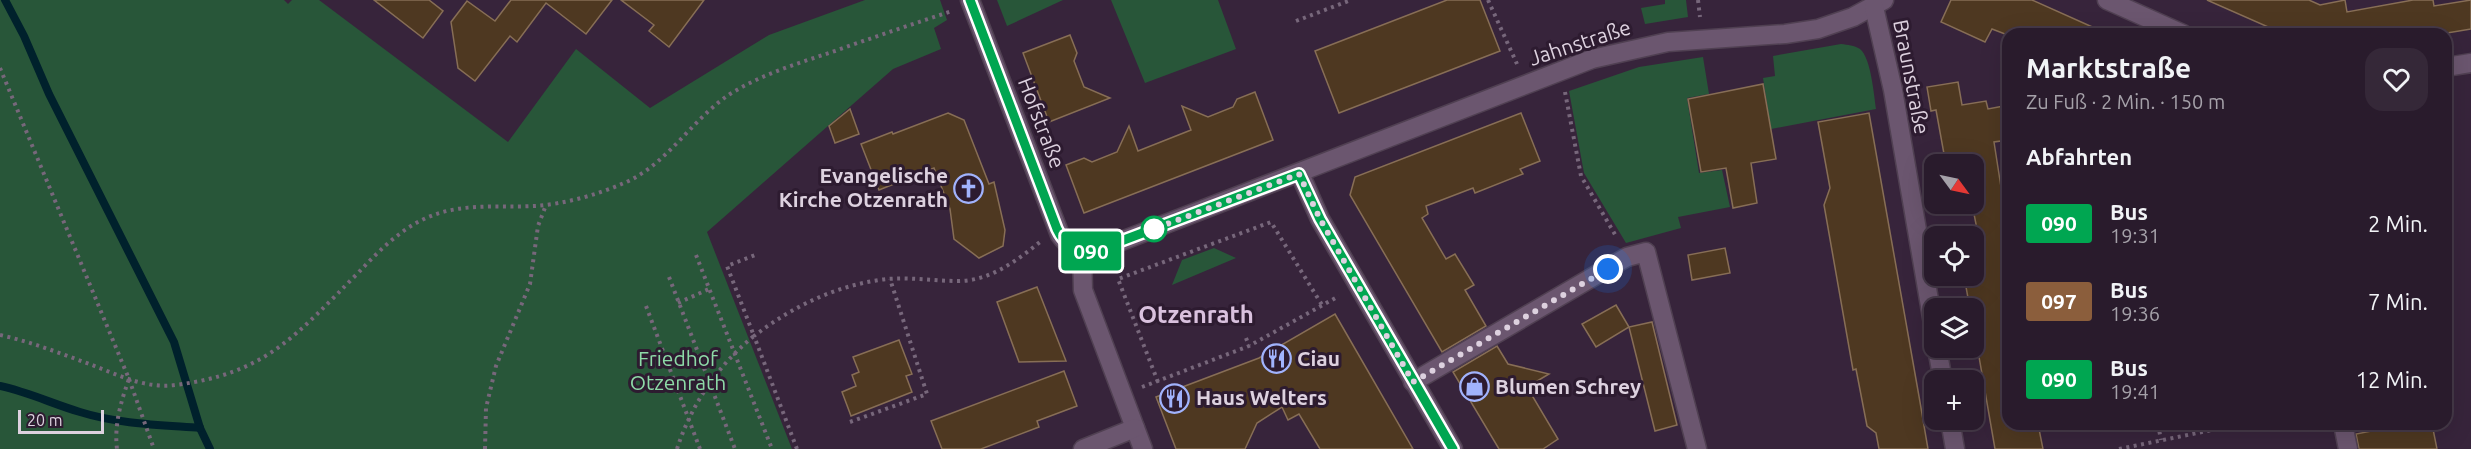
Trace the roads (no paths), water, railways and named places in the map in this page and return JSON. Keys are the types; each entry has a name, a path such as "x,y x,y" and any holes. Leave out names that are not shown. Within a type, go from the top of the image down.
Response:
{"street":[{"path":"2108,0 2170,28"},
{"name":"Hofstraße","path":"971,2 1057,229 1068,244 1082,251"},
{"name":"Jahnstraße","path":"1082,251 1106,247 1299,174 1560,70 1650,44 1716,37 1785,34 1818,29 1842,22 1879,3"},
{"name":"Braunstraße","path":"1879,3 1929,298"},
{"path":"2452,66 2471,63"},
{"path":"1299,174 1320,219 1453,449"},
{"path":"1082,251 1083,290 1143,449"},
{"path":"1413,382 1627,257 1646,252 1697,449"},
{"path":"1083,449 1136,428"},
{"path":"1952,430 1955,449"},
{"path":"2344,430 2348,449"}],"waterway":[{"path":"5,0 24,36 49,94 174,342 200,428 210,449"},
{"path":"0,386 94,416 200,428"}],"place":[{"name":"Evangelische Kirche Otzenrath","path":"969,188"},
{"name":"Ciau","path":"1276,359"},
{"name":"Blumen Schrey","path":"1474,387"},
{"name":"Haus Welters","path":"1175,398"}],"district":[{"name":"Otzenrath","path":"1196,315"}],"park label":[{"name":"Friedhof Otzenrath","path":"678,371"}]}
